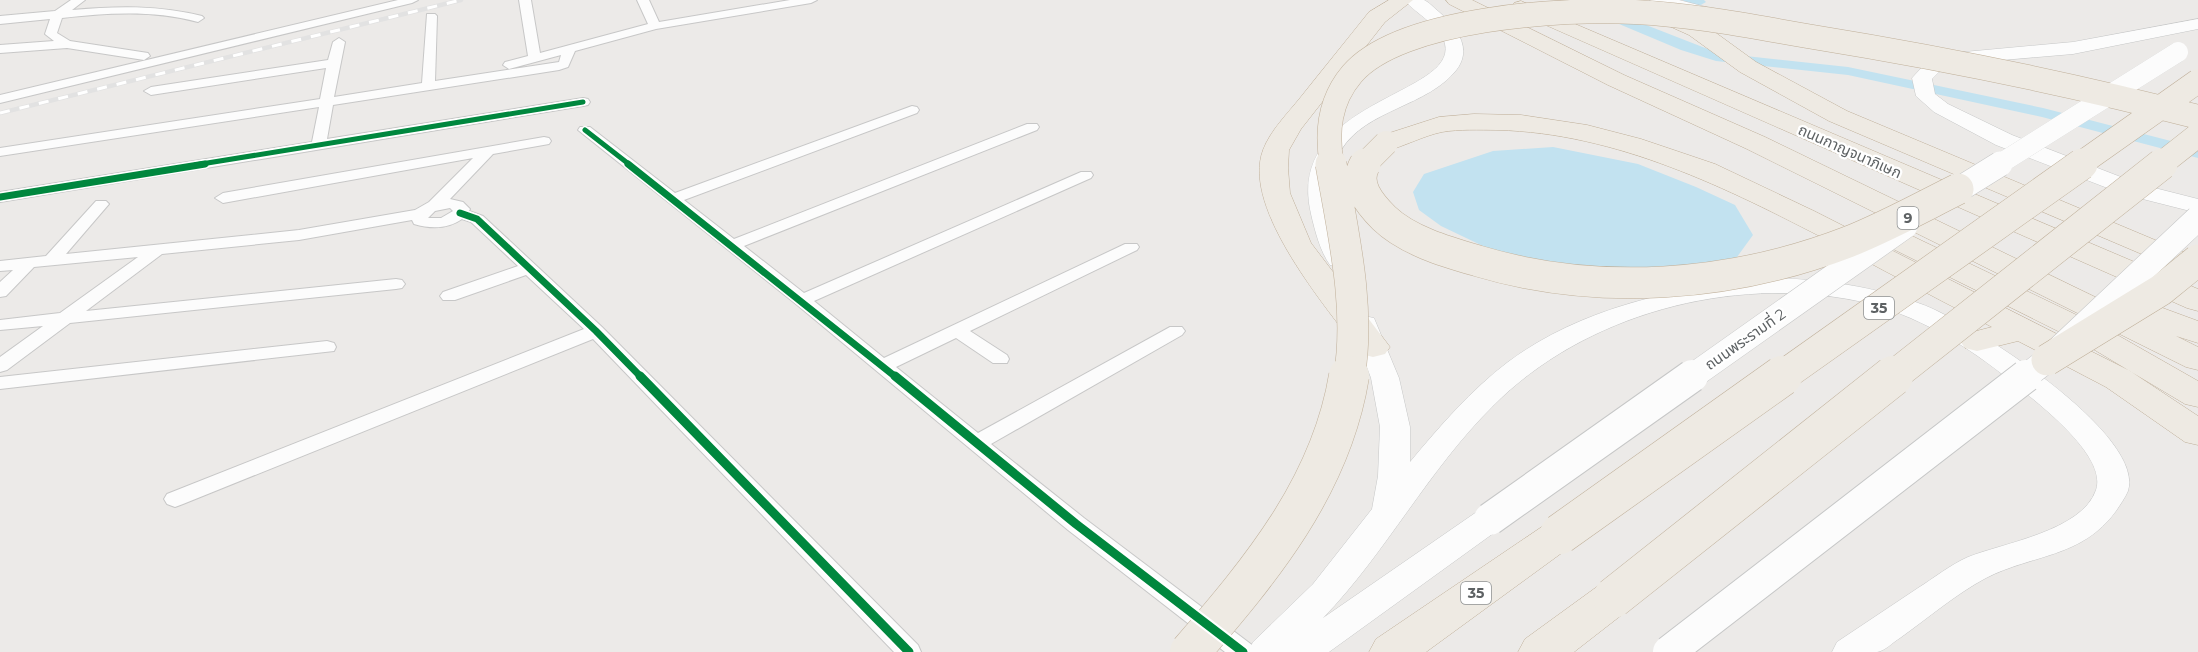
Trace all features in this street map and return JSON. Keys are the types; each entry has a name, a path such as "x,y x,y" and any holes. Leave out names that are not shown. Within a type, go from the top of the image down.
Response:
{"highway":[{"path":"1373,347 1297,244 1276,193 1274,168 1276,150 1290,127 1377,17 1402,0"},
{"name":"9","path":"1456,0 1616,80 1756,143 2198,360"},
{"name":"ถนนกาญจนาภิเษก","path":"1503,0 1532,7 1694,82 2198,301"},
{"path":"1622,0 1652,9 1697,30 1748,67 1798,96 1960,179"},
{"path":"1653,0 1770,56 1836,94 1902,126 2198,247"},
{"path":"1190,652 1254,575 1304,502 1322,470 1344,412 1354,362 1353,312 1328,125 1333,99 1343,83 1359,66 1384,50 1433,31 1484,22 1571,13 1647,13 1916,54 2073,87 2198,117"},
{"path":"1616,80 1671,118 1748,165 1876,254"},
{"name":"35","path":"1392,652 2198,81"},
{"path":"1694,82 1758,95 1960,179 2071,213 2198,269"},
{"path":"1960,179 1836,246 1764,266 1675,281 1587,282 1535,276 1456,256 1393,227 1375,212 1364,196 1359,177 1366,162 1386,143 1440,125 1474,122 1521,123 1587,133 1632,145 1705,170 1804,217 1876,254 2021,330 2118,379 2198,433"},
{"path":"1541,652 2198,135"},
{"path":"1748,165 2100,339 2198,396"},
{"path":"2071,213 2133,220"},
{"path":"1958,242 2198,333"},
{"path":"2047,360 2161,290 2198,261"},
{"path":"1977,340 2021,330"}],"main road":[{"path":"1388,511 1394,476 1395,428 1385,378 1329,234 1318,196 1326,158 1341,136 1363,119 1433,82 1448,71 1455,59 1455,46 1446,27 1414,0"},
{"path":"1423,0 1471,21 1547,44"},
{"path":"1659,0 1732,19 1877,42 1963,49 2073,48"},
{"path":"2198,24 2073,48 1953,58 1932,68 1924,87 1955,116 2044,157 2131,189 2198,206"},
{"name":"ถนนพระรามที่ 2","path":"1301,652 1490,519 1960,179 2188,45"},
{"path":"1669,652 2047,360 2198,218"},
{"path":"1266,652 1325,593 1457,427 1517,369 1551,346 1590,326 1629,312 1667,301 1723,290 1785,285 1824,286 1867,294 1896,303 1977,340 2011,364 2083,428 2108,460 2112,489 2098,513 2070,536 1975,568 1850,652"}],"street":[{"path":"67,44 51,34 57,15 79,0"},
{"path":"0,92 382,0"},
{"path":"0,99 412,0"},
{"path":"525,0 534,57"},
{"path":"643,0 655,26"},
{"path":"434,86 655,26 811,0"},
{"path":"0,20 154,11 182,12 198,18"},
{"path":"431,15 434,86"},
{"path":"319,145 333,63 339,42"},
{"path":"0,49 67,44 144,56"},
{"path":"0,152 559,66 564,64 570,49"},
{"path":"151,91 333,63"},
{"path":"0,197 583,102"},
{"path":"672,198 912,110"},
{"path":"732,245 1032,127"},
{"path":"585,130 802,300 1076,524 1243,652"},
{"path":"223,198 544,141"},
{"path":"0,266 320,232 420,214 435,205 488,151"},
{"path":"802,300 1086,175"},
{"path":"50,262 101,204"},
{"path":"420,214 420,221 431,223 446,221 460,213 462,209 459,205 435,205"},
{"path":"460,213 477,219 596,331 909,652"},
{"path":"882,366 1131,246"},
{"path":"0,366 158,250"},
{"path":"0,292 28,264"},
{"path":"449,296 529,268"},
{"path":"0,324 396,284"},
{"path":"957,330 1000,359"},
{"path":"175,499 596,331"},
{"path":"977,443 1176,331"},
{"path":"0,383 327,347"}],"water":[{"path":"1553,147 1638,164 1696,187 1735,205 1753,235 1737,257 1692,271 1634,277 1506,257 1441,226 1419,210 1413,192 1424,174 1493,151"}],"waterway":[{"path":"1690,0 1699,2"},
{"path":"1605,13 1716,57 1848,71 2043,113 2198,153"}],"railway":[{"path":"0,113 461,0"}],"cycle path":[{"path":"0,197 583,102"},
{"path":"585,130 802,300 1076,524 1243,652"},
{"path":"460,213 477,219 596,331 909,652"}]}
